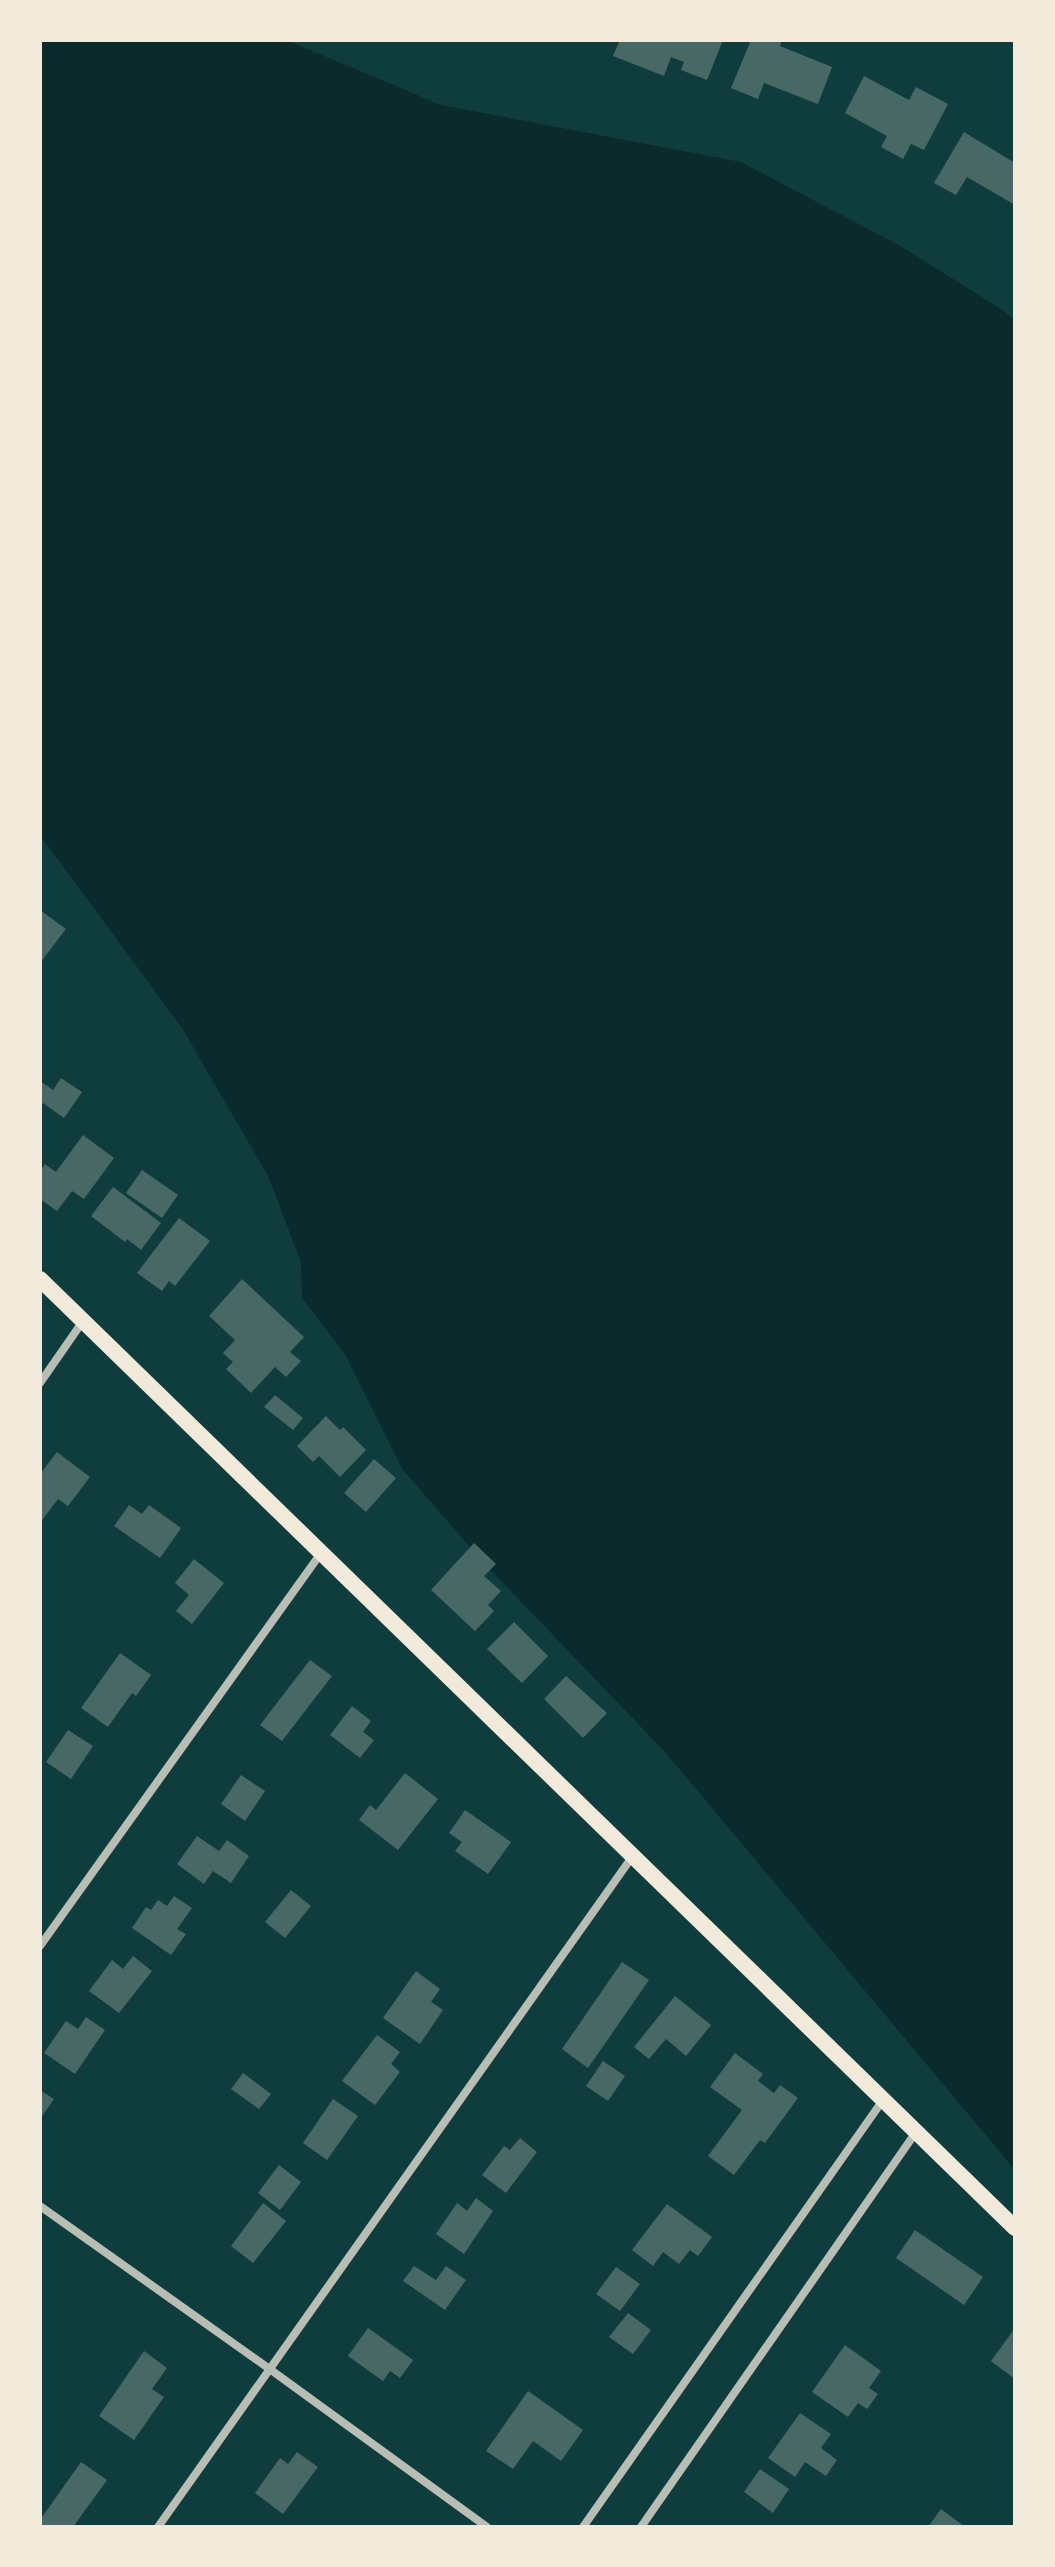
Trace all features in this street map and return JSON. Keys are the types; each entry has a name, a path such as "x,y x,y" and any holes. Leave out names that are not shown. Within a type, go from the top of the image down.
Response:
{"main road":[{"path":"40,1279 1015,2228"}],"street":[{"path":"40,1383 83,1321"},
{"path":"40,1946 321,1553"},
{"path":"158,2527 633,1856"},
{"path":"583,2527 883,2100"},
{"path":"641,2527 916,2132"},
{"path":"40,2206 487,2527"}],"water":[{"path":"40,40 286,40 441,105 741,162 902,247 1015,320 1015,2170 666,1753 485,1564 403,1470 345,1354 302,1298 301,1262 268,1176 182,1028 40,835"}],"building":[{"path":"620,40 723,40 707,80 681,70 684,62 671,57 664,76 613,56"},
{"path":"751,40 782,40 780,46 832,67 818,104 764,83 758,99 731,88"},
{"path":"864,76 909,100 916,87 948,104 924,150 911,144 903,159 881,147 887,136 845,113"},
{"path":"964,132 1015,163 1015,205 967,177 956,195 934,183"},
{"path":"40,910 66,929 40,963"},
{"path":"61,1078 82,1092 64,1118 43,1103 40,1107 40,1081 53,1090"},
{"path":"83,1135 114,1158 84,1199 72,1191 57,1211 40,1199 40,1171 45,1164 56,1172"},
{"path":"142,1170 178,1195 162,1218 126,1193"},
{"path":"113,1187 161,1223 141,1250 91,1216"},
{"path":"179,1218 210,1241 175,1286 169,1281 162,1291 137,1273"},
{"path":"242,1279 304,1337 290,1352 301,1361 286,1377 275,1367 251,1393 226,1369 233,1362 223,1353 235,1340 209,1316"},
{"path":"275,1395 303,1418 293,1430 264,1407"},
{"path":"326,1416 340,1430 343,1427 366,1450 340,1477 319,1456 313,1462 297,1446"},
{"path":"57,1452 90,1477 68,1506 58,1499 40,1523 40,1474"},
{"path":"374,1459 396,1478 366,1512 344,1493"},
{"path":"129,1505 142,1514 149,1505 181,1528 160,1558 114,1526"},
{"path":"474,1543 496,1564 484,1576 501,1591 488,1605 494,1611 475,1631 431,1590"},
{"path":"194,1559 224,1583 192,1624 176,1611 189,1595 175,1583"},
{"path":"514,1622 548,1656 522,1683 487,1649"},
{"path":"120,1653 151,1675 136,1696 132,1693 108,1727 81,1708"},
{"path":"310,1660 332,1676 282,1741 260,1725"},
{"path":"566,1676 607,1713 583,1738 544,1699"},
{"path":"352,1706 371,1721 363,1732 374,1740 360,1758 330,1735"},
{"path":"68,1730 93,1746 71,1779 46,1762"},
{"path":"405,1773 438,1799 398,1850 359,1820 370,1805 376,1810"},
{"path":"241,1775 265,1791 245,1821 221,1804"},
{"path":"465,1810 511,1842 488,1874 455,1851 462,1842 449,1833"},
{"path":"197,1836 219,1851 227,1840 249,1856 231,1883 213,1871 204,1884 177,1864"},
{"path":"291,1890 311,1906 285,1938 265,1922"},
{"path":"174,1896 192,1908 177,1929 186,1934 171,1955 132,1928 146,1907 151,1910 158,1900 167,1906"},
{"path":"133,1956 152,1971 119,2013 89,1991 112,1960 123,1969"},
{"path":"622,1962 649,1980 588,2068 562,2049"},
{"path":"416,1971 440,1989 431,2002 443,2010 420,2044 383,2018"},
{"path":"675,1996 711,2025 686,2056 666,2039 649,2059 634,2047"},
{"path":"86,2017 105,2030 75,2074 44,2053 66,2021 78,2029"},
{"path":"377,2035 400,2052 391,2064 400,2072 375,2105 342,2081"},
{"path":"735,2053 763,2074 758,2081 774,2093 780,2085 798,2098 765,2143 760,2140 734,2175 708,2156 742,2110 710,2087"},
{"path":"603,2061 625,2076 608,2101 586,2086"},
{"path":"243,2073 271,2094 259,2109 231,2089"},
{"path":"40,2090 54,2099 40,2119"},
{"path":"333,2099 358,2116 327,2160 303,2143"},
{"path":"520,2138 537,2152 506,2193 482,2175 504,2146 510,2150"},
{"path":"279,2165 301,2182 280,2210 258,2193"},
{"path":"476,2198 493,2211 464,2254 436,2234 457,2203 467,2211"},
{"path":"263,2203 286,2221 253,2263 231,2246"},
{"path":"667,2204 712,2237 698,2256 690,2250 679,2264 663,2252 653,2266 632,2250"},
{"path":"915,2230 983,2277 964,2305 896,2258"},
{"path":"414,2266 436,2280 446,2266 466,2280 445,2310 403,2281"},
{"path":"616,2267 640,2284 620,2311 596,2294"},
{"path":"628,2313 651,2330 633,2354 609,2337"},
{"path":"368,2328 413,2360 400,2378 390,2371 383,2381 348,2356"},
{"path":"1015,2328 1015,2379 991,2361"},
{"path":"845,2345 881,2371 869,2388 878,2394 867,2409 858,2403 848,2417 812,2392"},
{"path":"144,2351 167,2368 152,2389 164,2397 134,2440 99,2416"},
{"path":"528,2391 583,2430 561,2461 533,2441 513,2469 486,2451"},
{"path":"800,2413 831,2434 821,2448 837,2460 826,2476 805,2462 795,2477 768,2458"},
{"path":"297,2452 318,2467 283,2514 255,2493 280,2458 288,2464"},
{"path":"81,2462 107,2480 73,2527 40,2527 40,2520"},
{"path":"760,2469 789,2489 773,2513 744,2492"},
{"path":"941,2509 965,2527 928,2527"}]}
